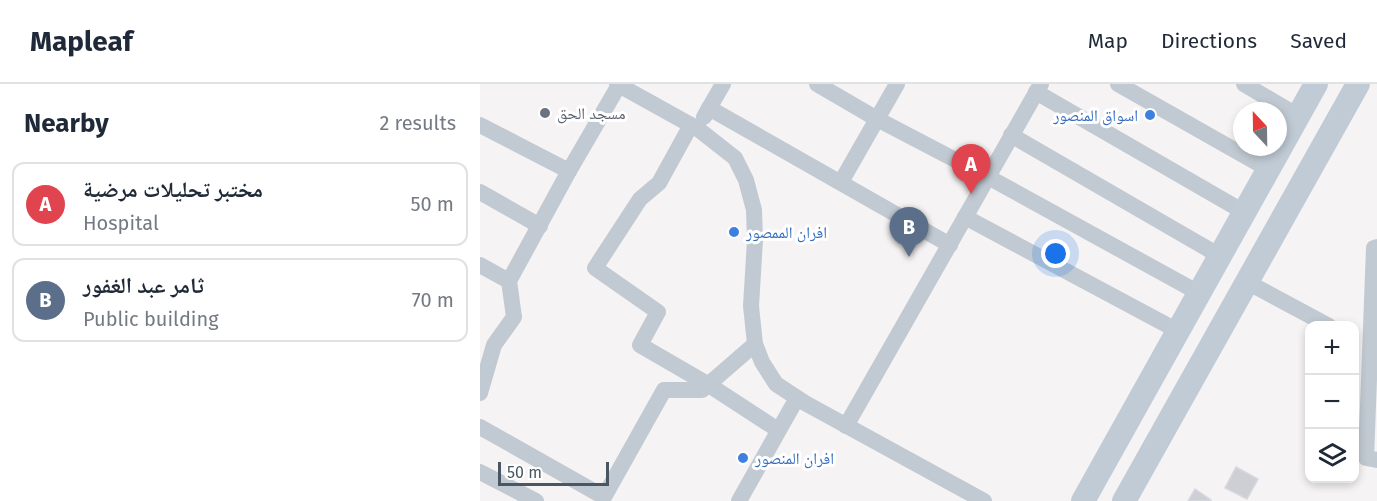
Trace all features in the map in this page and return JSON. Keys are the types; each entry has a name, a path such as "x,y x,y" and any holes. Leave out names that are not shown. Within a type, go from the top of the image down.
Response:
{"main road":[{"path":"1083,501 1316,84"},
{"path":"1124,501 1358,84"}],"street":[{"path":"723,84 710,108 659,183 640,199 595,268 658,312 640,345 709,385 778,430"},
{"path":"817,84 1199,293"},
{"path":"841,182 897,84"},
{"path":"1118,84 1268,170"},
{"path":"1244,84 1298,116"},
{"path":"480,393 487,341 514,317 509,281 618,85 695,127 735,158 746,180 754,210 755,240 750,306 755,344 762,362 776,384 846,426 984,501"},
{"path":"846,426 1038,88 1245,212"},
{"path":"710,108 950,244"},
{"path":"480,125 569,171"},
{"path":"1011,135 1220,256"},
{"path":"480,192 540,226"},
{"path":"965,217 1178,331"},
{"path":"1377,247 1374,249 1366,458 1377,460"},
{"path":"480,265 509,281"},
{"path":"1247,282 1320,321"},
{"path":"1359,342 1370,348"},
{"path":"480,427 603,499 664,390 702,390 755,344"},
{"path":"739,501 797,398"},
{"path":"480,472 536,501"}],"building":[{"path":"1236,467 1258,479 1247,499 1225,488"},
{"path":"1195,489 1211,500 1211,501 1188,501"}],"place":[{"name":"مسجد الحق","path":"545,113"},
{"name":"اسواق المنصور","path":"1150,115"},
{"name":"مختبر تحليلات مرضية","path":"971,194"},
{"name":"افران الممصور","path":"734,232"},
{"name":"ثامر عبد الغفور","path":"909,257"},
{"name":"افران المنصور","path":"743,458"}]}
